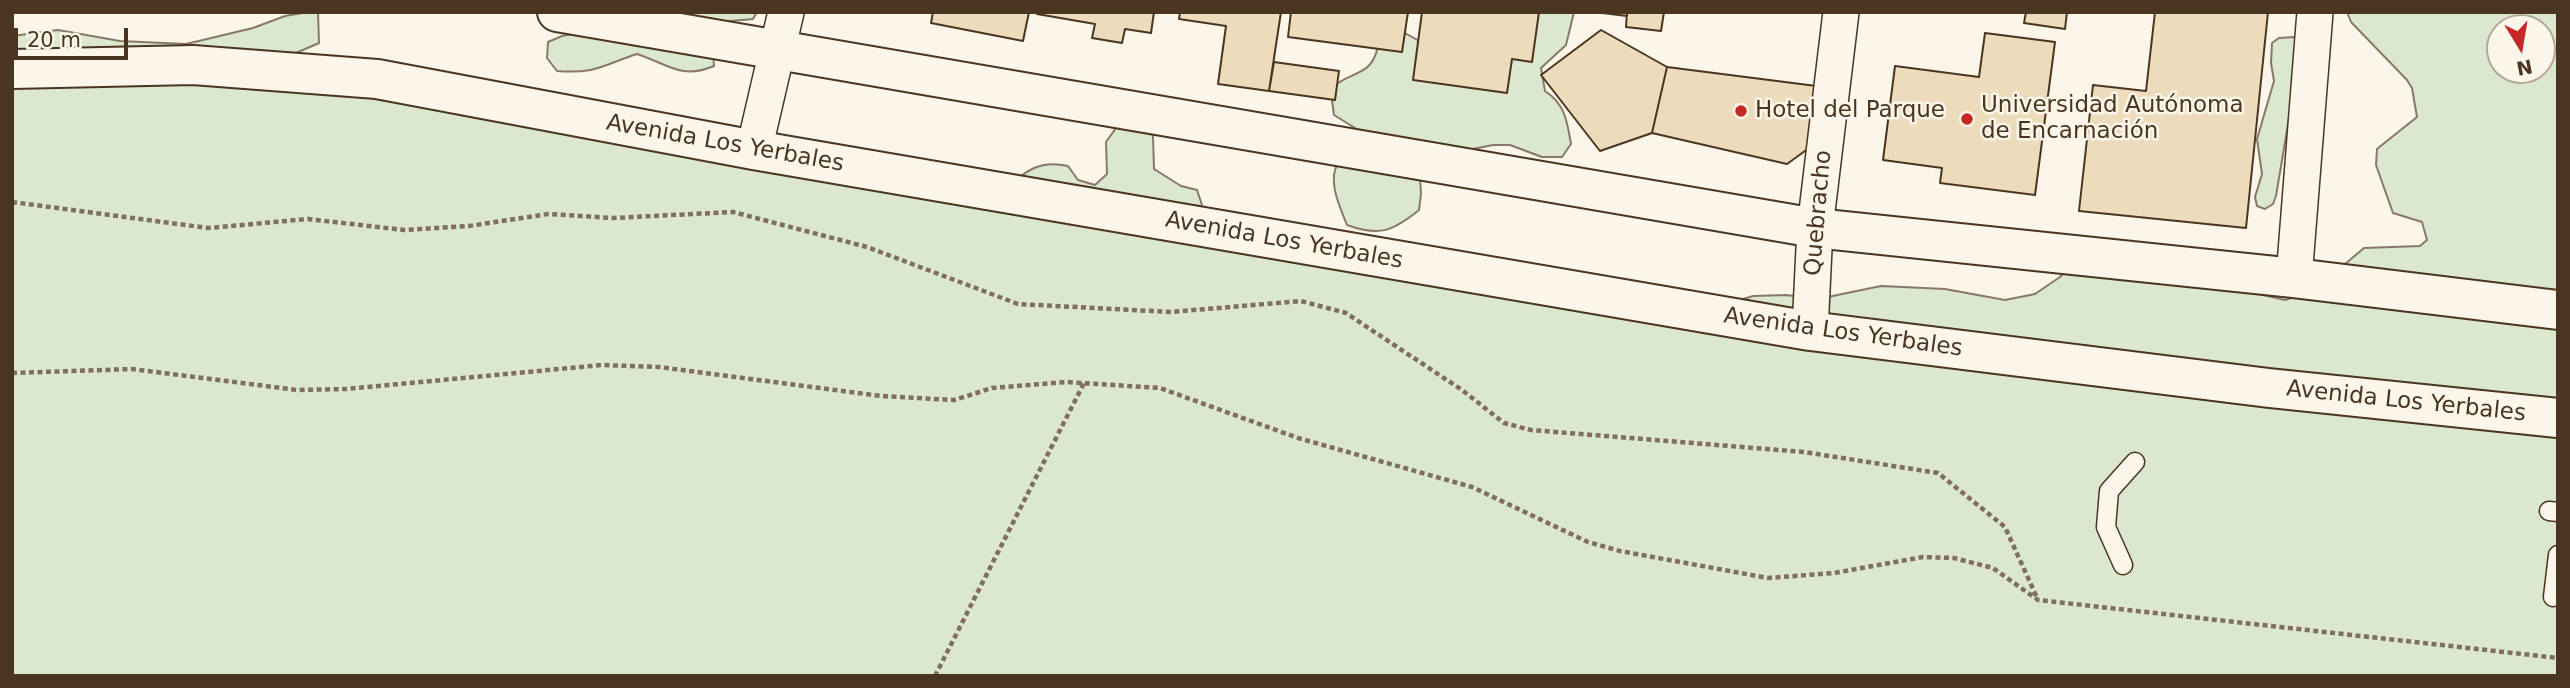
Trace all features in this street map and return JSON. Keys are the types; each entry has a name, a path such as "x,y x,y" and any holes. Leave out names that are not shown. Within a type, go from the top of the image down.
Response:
{"street":[{"path":"557,12 1815,228 2294,278 2558,310"},
{"path":"754,150 786,12"},
{"name":"Quebracho","path":"1810,331 1815,228 1841,12"},
{"path":"2294,278 2315,12"},
{"name":"Avenida Los Yerbales","path":"12,69 193,65 377,79 754,150 1810,331 2269,388 2558,418"}],"lane":[{"path":"2123,565 2106,527 2109,491 2135,462"},
{"path":"2558,555 2553,597 2558,595"}],"path":[{"path":"12,202 208,228 308,219 404,230 469,226 548,214 613,218 733,212 867,247 1018,304 1171,312 1301,301 1346,313 1462,390 1504,423 1517,427 1804,452 1938,473 2005,527 2038,600"},
{"path":"12,373 132,369 297,390 346,389 602,365 660,368 881,396 954,400 992,388 1066,382 1160,388 1298,438 1472,487 1588,542 1619,551 1768,578 1834,573 1923,557 1954,558 1993,568 2038,600 2558,658"},
{"path":"935,675 1084,383"}],"green space":[{"path":"318,12 319,43 259,69 1006,190 1027,172 1049,164 1068,166 1078,180 1095,185 1107,174 1106,142 1116,128 1147,121 1153,137 1154,169 1181,186 1197,190 1202,205 1193,217 1724,305 1753,296 1786,295 1818,299 1881,286 1945,289 2005,300 2035,294 2060,277 2082,253 2141,243 2174,246 2205,261 2255,293 2285,300 2313,291 2364,248 2420,246 2427,240 2422,222 2393,213 2376,165 2377,149 2417,117 2412,88 2351,22 2347,12 2558,12 2558,676 12,676 12,36 58,30 120,41 186,44 253,28 285,16"},
{"path":"622,12 757,12 753,19 719,22 713,51 714,66 702,70 683,71 637,54 591,70 557,71 547,58 548,42 562,36 594,30"},
{"path":"1514,12 1574,12 1566,45 1541,68 1545,91 1561,107 1568,128 1571,144 1562,157 1542,157 1510,145 1493,145 1437,156 1420,177 1419,210 1410,217 1386,230 1369,231 1347,225 1334,186 1335,170 1345,155 1359,143 1355,128 1334,115 1332,100 1335,85 1362,71 1372,62 1378,46 1403,32 1430,47"},
{"path":"2295,37 2298,44 2292,100 2276,196 2273,204 2265,209 2257,206 2255,197 2262,174 2257,139 2274,81 2272,43 2279,38"}],"building":[{"path":"933,12 1029,12 1023,41 931,23"},
{"path":"1037,12 1154,12 1151,33 1125,29 1122,43 1092,38 1095,24"},
{"path":"1180,12 1281,12 1269,91 1218,84 1226,26 1179,19"},
{"path":"1291,12 1408,12 1402,52 1288,37"},
{"path":"1422,12 1539,12 1532,62 1512,59 1507,93 1413,80"},
{"path":"1594,12 1627,12 1627,16"},
{"path":"1627,12 1664,12 1661,31 1626,27"},
{"path":"2026,12 2067,12 2065,29 2024,23"},
{"path":"2155,12 2268,12 2246,228 2079,211 2093,85 2146,91"},
{"path":"1601,30 1667,67 1652,133 1600,151 1541,75"},
{"name":"Universidad Autónoma de Encarnación","path":"1985,33 2055,42 2035,195 1940,183 1942,168 1883,160 1895,66 1979,77"},
{"path":"1274,62 1339,71 1335,100 1269,91"},
{"name":"Hotel del Parque","path":"1667,67 1832,88 1816,143 1787,164 1652,133"}],"place":[{"name":"Hotel del Parque","path":"1741,111"},
{"name":"Universidad Autónoma de Encarnación","path":"1967,119"}]}
